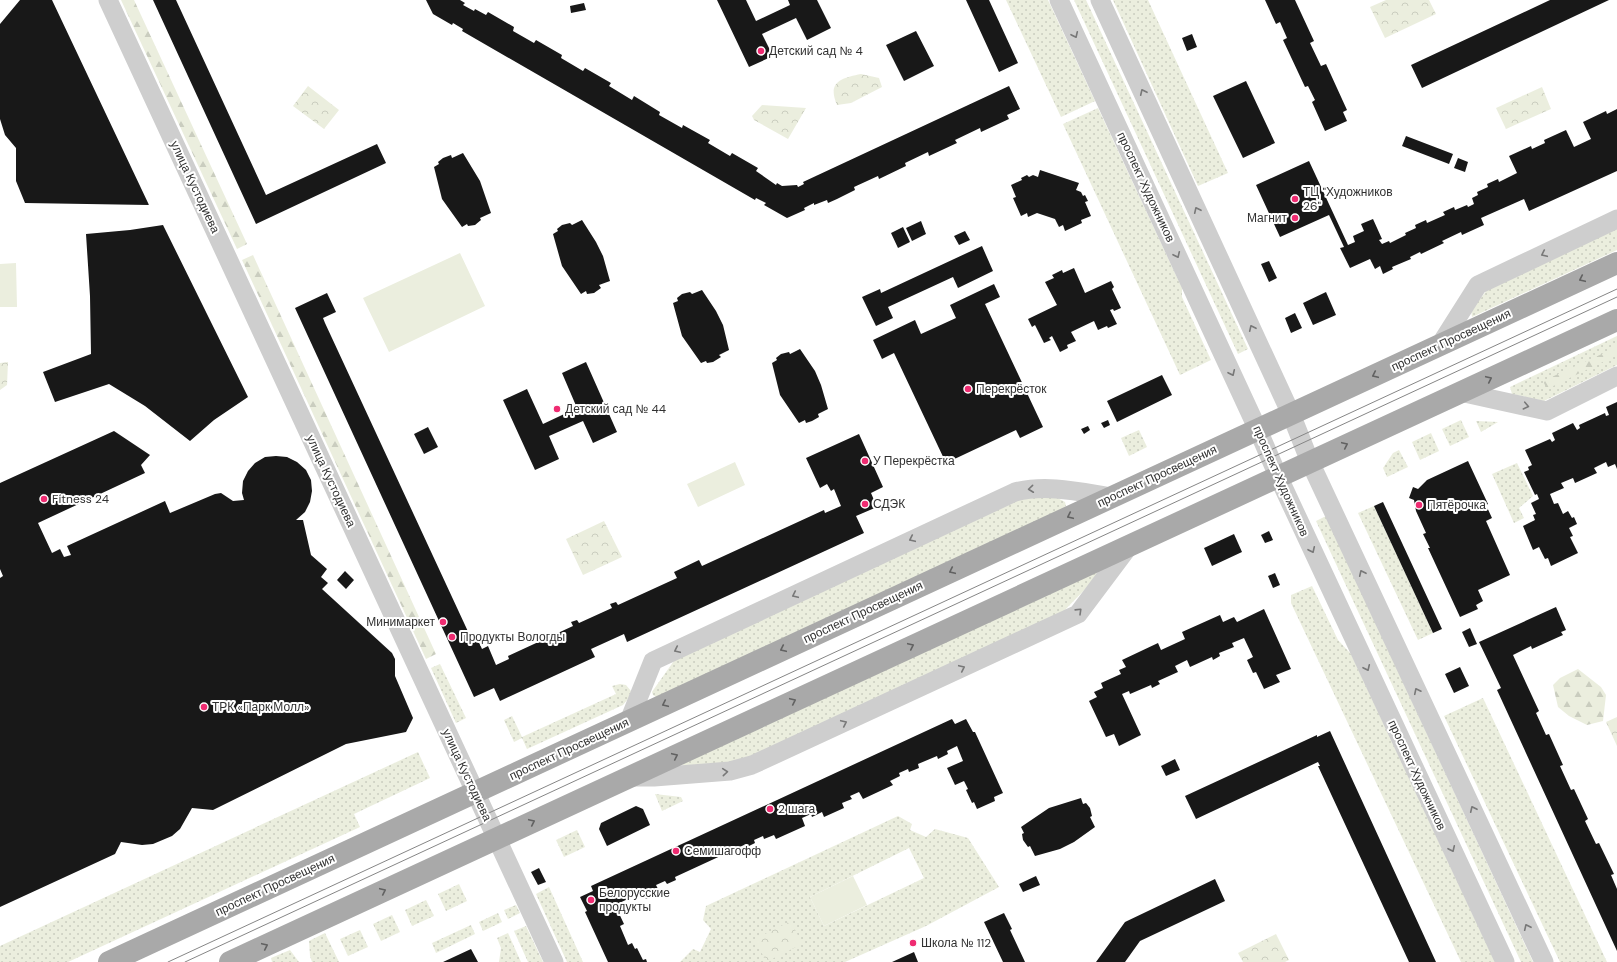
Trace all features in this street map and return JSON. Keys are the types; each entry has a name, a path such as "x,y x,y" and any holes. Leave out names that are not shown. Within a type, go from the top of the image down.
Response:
{"main road":[{"name":"проспект Просвещения","path":"109,962 1617,263"},
{"path":"230,962 1617,320"}],"street":[{"name":"улица Кустодиева","path":"108,0 554,962"},
{"name":"проспект Художников","path":"1059,0 1278,476 1505,962"},
{"path":"1100,0 1291,414 1310,462 1544,962"},
{"path":"1440,345 1478,285 1617,219"},
{"path":"1460,392 1547,411 1617,376"},
{"path":"629,721 654,661 923,534 1015,492 1028,489 1054,489 1112,497"},
{"path":"630,777 654,777 730,771 752,766 1078,614 1129,546"}],"green space":[{"path":"121,0 134,0 247,244 237,249"},
{"path":"1006,0 1048,0 1095,101 1061,117"},
{"path":"1074,0 1086,0 1248,349 1238,354"},
{"path":"1113,0 1148,0 1228,173 1198,186"},
{"path":"1386,0 1429,0 1436,14 1385,38 1370,7"},
{"path":"861,74 879,78 882,87 851,103 837,105 834,97 834,91 838,82 847,77"},
{"path":"308,86 339,110 324,129 293,106"},
{"path":"1542,87 1551,109 1506,129 1496,108"},
{"path":"762,105 806,108 788,139 754,120 752,116"},
{"path":"1098,108 1182,288 1182,297 1211,360 1180,375 1063,124"},
{"path":"1617,225 1617,250 1472,317 1471,310 1492,284"},
{"path":"460,253 485,306 389,352 363,298"},
{"path":"253,255 436,654 426,659 242,260"},
{"path":"16,263 17,307 0,307 0,264"},
{"path":"1617,336 1617,365 1544,401 1512,394 1510,387"},
{"path":"1617,347 1617,355 1547,389 1543,381"},
{"path":"8,362 7,385 0,390 0,363"},
{"path":"1461,420 1469,437 1450,446 1442,429"},
{"path":"1476,421 1498,422 1481,432"},
{"path":"1139,430 1147,447 1129,456 1121,438"},
{"path":"1431,433 1439,451 1420,460 1412,442"},
{"path":"1399,450 1408,467 1387,477 1383,468 1393,453"},
{"path":"735,462 745,485 698,507 687,484"},
{"path":"1517,463 1533,496 1519,508 1524,518 1514,523 1492,474"},
{"path":"1054,496 1065,502 1066,506 656,697 653,695 652,692 676,658 1019,499"},
{"path":"1374,506 1433,633 1418,640 1358,513"},
{"path":"1326,516 1533,962 1521,962 1316,521"},
{"path":"604,521 622,557 583,575 566,539"},
{"path":"1097,572 1096,578 1062,613 746,759 729,764 685,767 682,764"},
{"path":"1312,586 1338,640 1351,654 1495,962 1461,962 1291,603 1291,595"},
{"path":"440,664 466,718 456,723 431,668"},
{"path":"1578,669 1601,687 1606,695 1603,721 1587,725 1569,716 1558,707 1553,685 1560,678"},
{"path":"620,684 626,685 631,691 628,699 623,705 527,749 522,738 514,742 504,720 512,716 522,737 616,694 612,686"},
{"path":"1483,698 1607,962 1560,962 1444,716"},
{"path":"1617,717 1617,746 1606,722"},
{"path":"418,752 430,778 354,814 360,827 68,962 0,962 0,946"},
{"path":"655,794 681,797 683,801 662,811"},
{"path":"898,816 912,824 910,830 926,837 935,829 968,838 999,887 926,926 845,962 680,962 693,949 700,952 711,929 703,920 706,906","holes":["909,848 924,878 824,926 810,897"]},
{"path":"577,830 585,847 564,857 556,840"},
{"path":"853,876 867,905 824,926 810,897"},
{"path":"459,884 467,901 446,911 438,894"},
{"path":"549,887 583,962 567,962 536,894"},
{"path":"426,900 434,916 412,926 405,910"},
{"path":"516,905 520,913 508,919 504,910"},
{"path":"498,913 502,922 483,931 479,922"},
{"path":"392,915 400,932 381,941 373,924"},
{"path":"791,921 802,944 766,962 755,939"},
{"path":"471,925 475,934 436,953 432,943"},
{"path":"526,926 543,962 528,962 514,931"},
{"path":"360,930 368,947 348,956 340,939"},
{"path":"325,933 339,962 312,962 309,941"},
{"path":"508,933 521,962 499,962 501,948 497,938"},
{"path":"1276,934 1289,960 1285,962 1243,962 1238,953"},
{"path":"290,950 299,962 272,962 271,958"}],"building":[{"path":"20,0 52,0 149,205 25,203 16,181 16,148 5,135 0,119 0,24"},
{"path":"153,0 176,0 266,195 377,144 386,163 256,224"},
{"path":"426,0 460,0 465,3 463,5 474,11 475,9 486,15 488,12 514,27 513,31 534,43 536,40 562,55 561,58 583,71 585,68 611,83 609,86 632,100 634,96 660,112 659,115 682,128 683,125 710,140 708,143 730,156 732,153 758,168 756,171 776,185 777,183 782,186 797,185 798,187 804,184 803,182 1009,86 1020,109 1007,115 1009,119 981,132 980,128 955,140 957,143 929,156 928,152 905,163 906,166 879,179 878,176 854,187 855,190 837,199 828,203 827,200 814,205 814,203 804,208 805,210 787,218 764,205 766,203 756,198 755,200 462,31 463,29 453,23 452,25 433,14"},
{"path":"717,0 746,0 756,21 790,5 788,0 817,0 831,28 807,40 796,18 762,34 773,56 749,67"},
{"path":"966,0 989,0 1018,63 999,72"},
{"path":"1265,0 1295,0 1314,41 1310,43 1321,66 1326,64 1347,110 1343,112 1347,121 1325,131 1312,102 1315,100 1308,86 1305,87 1283,40 1287,38 1280,22 1276,24"},
{"path":"1550,0 1609,0 1422,88 1411,65"},
{"path":"584,3 586,10 571,13 570,6"},
{"path":"916,31 934,66 904,81 886,45"},
{"path":"1192,34 1197,47 1187,51 1182,38"},
{"path":"1246,81 1275,143 1243,158 1213,96"},
{"path":"1617,109 1617,171 1529,211 1524,199 1481,218 1484,225 1462,235 1461,232 1442,241 1444,243 1421,254 1420,252 1410,257 1411,259 1392,267 1393,269 1383,274 1380,266 1375,269 1370,259 1350,268 1340,248 1344,247 1329,215 1280,237 1256,185 1309,161 1348,245 1355,242 1353,236 1364,231 1361,224 1373,219 1382,239 1379,240 1382,244 1389,241 1390,243 1416,228 1415,225 1426,220 1427,223 1445,215 1443,212 1454,207 1455,210 1474,204 1472,198 1478,195 1477,192 1488,187 1487,184 1498,179 1499,182 1517,173 1509,156 1531,146 1532,149 1545,143 1544,140 1566,130 1574,147 1591,139 1583,122 1606,111 1607,114"},
{"path":"1406,136 1453,154 1449,164 1402,146"},
{"path":"463,153 480,181 491,213 480,218 481,220 475,225 468,226 467,224 462,227 442,199 434,167 439,164 438,162 443,158 451,155 452,158"},
{"path":"1458,158 1468,162 1465,172 1454,168"},
{"path":"1040,170 1079,183 1076,190 1081,192 1083,196 1085,195 1088,201 1085,202 1091,216 1081,220 1082,223 1065,231 1063,225 1059,227 1055,219 1037,213 1028,217 1027,213 1021,216 1013,198 1016,197 1011,185 1022,180 1021,178 1027,175 1029,177 1033,175 1038,177"},
{"path":"582,220 603,256 610,281 599,285 601,288 594,293 587,294 586,291 581,294 562,266 553,234 558,231 557,229 562,225 570,223 572,225"},
{"path":"921,221 926,234 912,241 906,228"},
{"path":"163,225 248,397 214,420 190,441 145,406 109,384 55,402 43,372 91,354 90,296 86,234"},
{"path":"903,227 910,242 898,248 891,233"},
{"path":"965,231 970,240 959,245 954,236"},
{"path":"982,246 993,271 958,288 953,277 888,307 893,318 876,326 862,297 880,289 881,293"},
{"path":"1269,261 1277,278 1269,282 1261,264"},
{"path":"1074,268 1085,293 1111,281 1114,287 1112,289 1121,308 1114,311 1113,309 1110,310 1117,324 1098,330 1094,321 1071,332 1076,341 1067,345 1068,348 1060,352 1052,336 1049,338 1051,340 1044,343 1035,325 1032,327 1028,319 1057,305 1045,282 1054,278 1052,275 1062,270 1063,273"},
{"name":"Перекрёсток","path":"994,284 1000,297 985,304 1043,427 1020,438 1016,430 946,463 894,353 882,359 873,340 915,320 921,334 956,318 950,305"},
{"path":"702,290 716,311 723,325 729,350 719,355 721,357 713,362 707,363 706,361 701,363 682,336 673,303 678,301 677,298 682,294 690,292 692,294"},
{"path":"1326,292 1336,315 1313,325 1303,303"},
{"path":"327,293 336,312 323,318 325,323 471,638 476,636 482,649 488,646 496,665 509,659 508,656 573,626 571,622 577,620 579,623 612,608 610,604 616,602 618,605 677,578 674,572 699,560 702,566 824,510 825,513 841,506 834,489 831,491 827,484 820,488 806,458 859,434 883,487 871,493 877,507 856,516 864,533 627,642 624,634 591,649 595,657 500,701 494,688 474,697 295,308"},
{"path":"1295,313 1302,328 1291,333 1285,318"},
{"path":"800,349 815,371 828,409 818,414 819,417 806,423 805,420 799,423 780,395 772,363 777,360 776,358 781,354 789,352 790,354"},
{"path":"586,362 617,432 593,443 583,421 549,436 559,459 535,470 503,400 527,389 543,424 577,408 562,373"},
{"path":"1162,375 1172,395 1117,422 1107,401"},
{"path":"1617,402 1617,469 1615,464 1608,467 1606,462 1594,468 1597,473 1575,483 1573,478 1561,483 1564,488 1550,494 1554,504 1558,503 1563,514 1568,511 1572,518 1574,517 1577,524 1569,528 1573,536 1570,537 1578,553 1551,566 1548,558 1545,559 1539,547 1533,550 1523,526 1535,520 1533,515 1536,514 1531,503 1539,499 1537,494 1535,495 1524,472 1529,470 1528,467 1532,465 1525,450 1550,439 1552,442 1555,440 1552,433 1573,423 1577,430 1580,428 1579,425 1605,413 1606,416 1609,415 1606,407"},
{"path":"1108,420 1110,425 1104,428 1101,423"},
{"path":"1088,426 1090,430 1084,434 1081,429"},
{"path":"428,427 438,447 424,454 414,434"},
{"name":"ТРК «Парк Молл»","path":"114,431 150,455 141,465 145,473 38,523 52,553 60,549 64,557 71,555 67,546 165,501 170,513 215,494 221,493 233,501 244,500 242,493 243,481 248,471 255,463 265,457 287,457 297,462 306,470 311,480 312,491 310,502 305,512 296,520 303,520 311,555 327,569 321,577 328,583 322,589 392,653 395,659 395,676 413,718 406,732 346,744 213,810 192,808 180,829 172,836 153,844 142,845 121,842 115,854 0,907 0,578 3,576 0,569 0,483"},
{"path":"1468,461 1488,504 1486,505 1492,518 1486,521 1510,575 1478,590 1483,601 1476,605 1478,609 1460,617 1428,548 1430,548 1423,534 1426,533 1416,511 1414,500 1409,498 1413,487 1418,489 1427,480"},
{"path":"1383,502 1442,629 1433,633 1374,506"},
{"path":"1269,531 1273,540 1265,543 1261,535"},
{"path":"1234,534 1242,552 1212,566 1204,548"},
{"path":"345,571 354,580 346,589 337,580"},
{"path":"1275,573 1280,585 1273,588 1268,576"},
{"path":"1556,607 1566,630 1561,632 1563,635 1532,649 1531,646 1513,655 1539,711 1536,713 1546,735 1549,734 1563,765 1560,766 1571,790 1574,789 1588,819 1585,821 1596,844 1599,843 1614,874 1611,875 1617,889 1617,951 1497,690 1501,688 1479,642"},
{"path":"1264,609 1291,669 1276,675 1280,682 1264,689 1256,672 1253,673 1247,660 1253,657 1244,638 1232,643 1234,647 1219,653 1220,656 1213,660 1212,657 1190,667 1187,660 1175,666 1178,672 1158,681 1160,684 1152,688 1151,685 1130,694 1129,691 1122,694 1141,735 1119,746 1114,734 1106,737 1089,701 1097,697 1094,692 1103,688 1101,683 1121,674 1119,670 1126,667 1122,660 1158,643 1161,650 1185,639 1182,632 1220,615 1223,622 1234,617 1237,622"},
{"path":"1470,628 1477,644 1469,647 1462,632"},
{"path":"1460,667 1469,686 1454,693 1445,674"},
{"path":"952,719 955,724 966,719 973,732 975,732 1003,793 994,797 995,801 977,809 974,802 972,803 964,781 955,785 947,768 963,761 957,746 947,751 948,754 938,759 937,756 918,764 919,768 909,772 908,769 899,773 900,776 890,781 893,785 863,799 859,792 850,796 852,799 842,803 844,808 824,817 822,812 812,817 811,814 802,818 805,826 776,839 774,835 764,839 763,836 754,840 755,843 745,848 744,845 675,877 676,880 667,884 665,881 656,885 660,893 646,899 643,892 615,905 624,924 620,926 628,945 632,943 635,949 637,948 643,960 646,959 647,962 608,962 585,912 587,911 580,897 593,891 591,886"},
{"path":"1330,731 1436,962 1409,962 1318,766 1320,766 1318,762 1196,819 1185,796 1317,735 1317,737"},
{"path":"1175,759 1180,770 1166,776 1161,766"},
{"path":"1081,798 1083,804 1086,803 1090,808 1092,816 1090,817 1095,827 1074,842 1060,849 1035,856 1030,846 1028,847 1023,840 1022,834 1024,833 1021,827 1049,808"},
{"path":"636,806 643,809 650,825 607,846 599,829 601,823"},
{"path":"539,868 546,882 538,885 531,872"},
{"path":"1036,876 1040,885 1023,892 1019,884"},
{"path":"1215,879 1225,901 1140,941 1125,962 1096,962 1125,922"},
{"path":"1004,913 1025,962 1003,962 984,922"},
{"path":"471,949 478,962 443,962"},
{"path":"914,952 918,962 892,962"}],"tram line":[{"path":"168,962 1617,289"},
{"path":"185,962 1617,297"}],"place":[{"name":"Детский сад № 4","path":"761,51"},
{"name":"ТЦ \"Художников 26\"","path":"1295,199"},
{"name":"Магнит","path":"1295,218"},
{"name":"Перекрёсток","path":"968,389"},
{"name":"Детский сад № 44","path":"557,409"},
{"name":"У Перекрёстка","path":"865,461"},
{"name":"Fitness 24","path":"44,499"},
{"name":"СДЭК","path":"865,504"},
{"name":"Пятёрочка","path":"1419,505"},
{"name":"Минимаркет","path":"443,622"},
{"name":"Продукты Вологды","path":"452,637"},
{"name":"ТРК «Парк Молл»","path":"204,707"},
{"name":"2 шага","path":"770,809"},
{"name":"Семишагофф","path":"676,851"},
{"name":"Белорусские продукты","path":"591,900"},
{"name":"Школа № 112","path":"913,943"}]}
